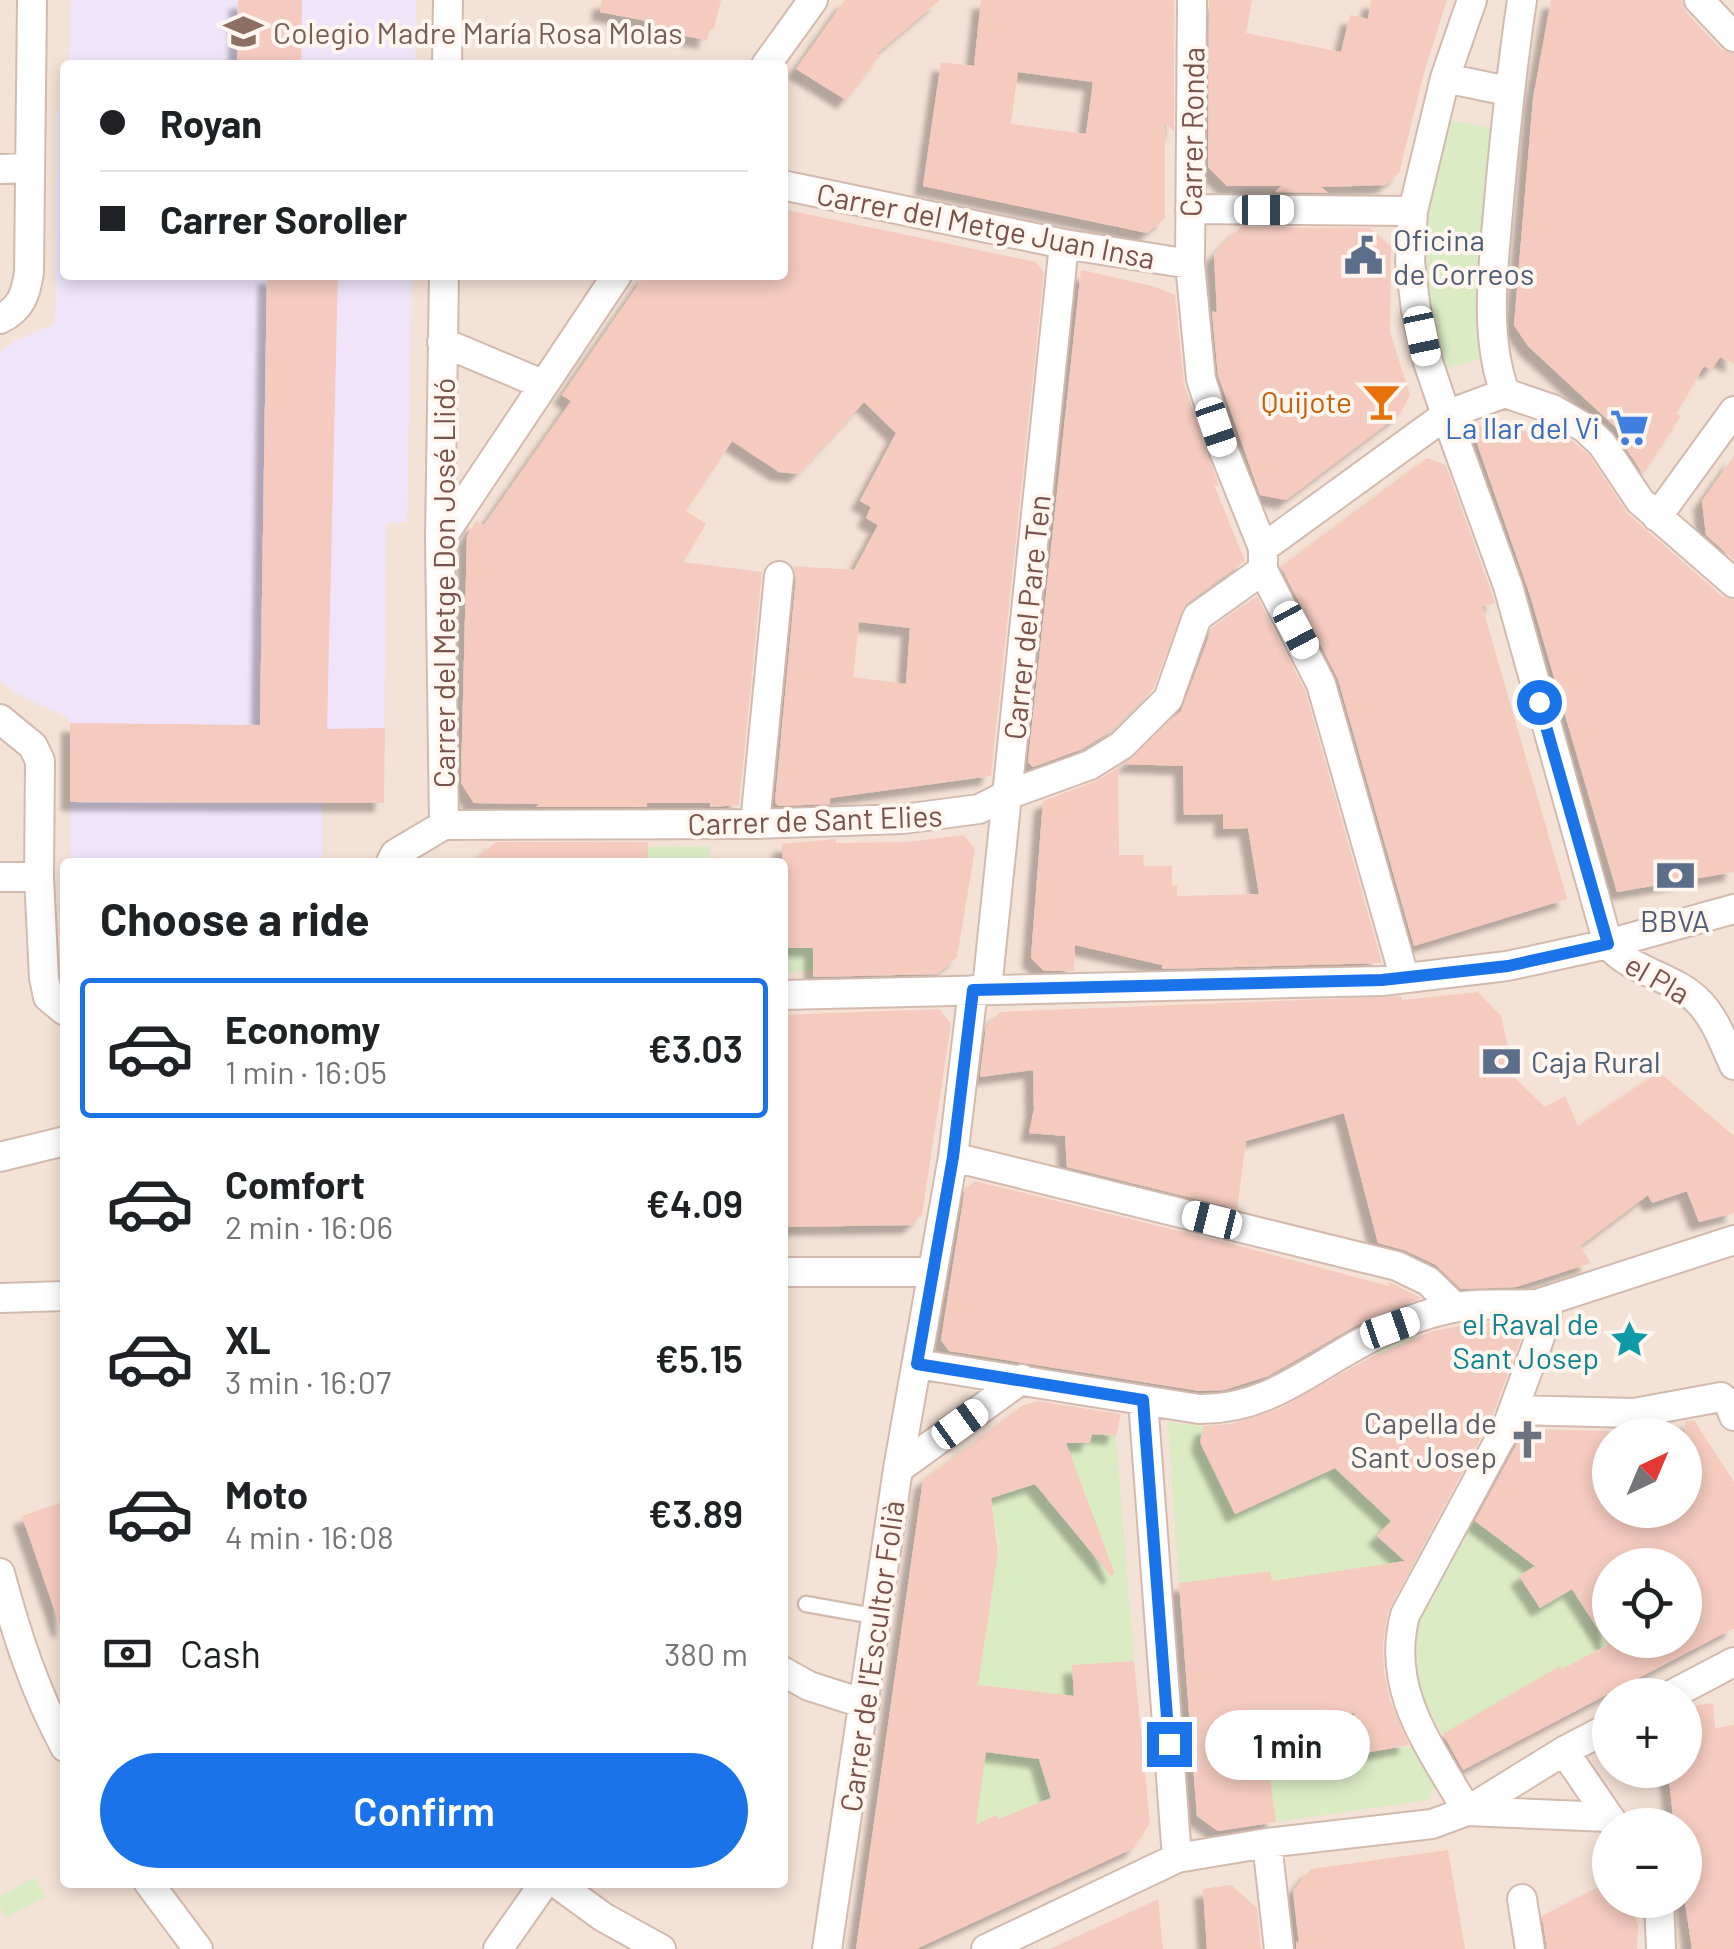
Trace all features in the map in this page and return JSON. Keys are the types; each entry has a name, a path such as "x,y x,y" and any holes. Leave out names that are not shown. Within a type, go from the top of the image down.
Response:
{"street":[{"path":"0,319 26,296 29,272 32,0"},
{"path":"447,60 448,0"},
{"path":"770,60 813,0"},
{"name":"Carrer Ronda","path":"1192,0 1190,264 1207,404 1263,559 1322,684 1404,976"},
{"path":"1472,0 1445,78 1414,211 1410,262 1416,310 1428,362 1508,586 1608,944"},
{"path":"1522,0 1508,90 1491,296 1500,379 1506,393 1552,409 1584,428 1602,444 1633,493 1734,583"},
{"path":"1699,0 1734,37"},
{"path":"1445,78 1508,90"},
{"path":"0,169 30,168"},
{"name":"Carrer del Metge Juan Insa","path":"788,185 1064,244 1190,264"},
{"path":"1190,209 1414,211"},
{"name":"Carrer del Pare Ten","path":"953,1157 1007,795 1064,244"},
{"name":"Carrer del Metge Don José Llidó","path":"444,280 440,540 444,824"},
{"path":"440,540 614,280"},
{"name":"Carrer del Metge Don José Llidó","path":"442,342 542,384"},
{"name":"Carrer de Sant Elies","path":"444,824 755,824 932,816 979,809 1090,765 1135,735 1168,700 1196,616 1446,415 1506,393"},
{"path":"1657,517 1734,411"},
{"path":"755,824 779,576"},
{"path":"0,719 33,746 40,761 39,877 53,924 44,978 48,998 60,1008"},
{"path":"393,858 444,824"},
{"path":"0,877 39,877"},
{"name":"el Pla","path":"788,996 1362,982 1508,966 1608,944 1734,909"},
{"name":"el Pla","path":"1608,944 1628,962 1702,1004 1734,1065"},
{"path":"0,1158 60,1142"},
{"path":"953,1157 1397,1266 1428,1281 1455,1307"},
{"name":"Carrer de l'Escultor Folià","path":"828,1949 898,1469 953,1157"},
{"path":"1530,1304 1734,1240"},
{"path":"788,1272 932,1272"},
{"path":"0,1298 60,1296"},
{"path":"917,1364 1199,1409 1229,1409 1294,1384 1363,1341 1455,1307 1544,1307 1547,1315 1511,1417 1405,1615 1400,1638 1400,1680 1407,1703 1467,1811"},
{"path":"898,1469 1022,1379"},
{"path":"1511,1417 1634,1413 1721,1398 1734,1416"},
{"path":"1143,1400 1178,1858"},
{"path":"0,1573 26,1661 56,1712"},
{"path":"1702,1678 1734,1662"},
{"path":"788,1674 809,1686 865,1704"},
{"path":"986,1949 1178,1858 1267,1843 1432,1824 1467,1811 1592,1736"},
{"path":"1564,1751 1603,1808"},
{"path":"1467,1811 1592,1820"},
{"path":"1267,1843 1278,1949"},
{"path":"152,1888 198,1949"},
{"path":"498,1949 541,1888"},
{"path":"563,1888 661,1949"},
{"path":"1522,1900 1530,1949"},
{"path":"1660,1918 1661,1949"}],"lane":[{"path":"806,1604 878,1618"}],"shaded area":[{"path":"0,0 1734,0 1734,1949 0,1949"},
{"name":"Colegio Madre María Rosa Molas","path":"71,0 416,0 415,60 69,60"},
{"path":"57,111 60,280 412,280 407,522 386,524 384,803 322,803 322,858 71,858 69,718 16,693 0,681 0,352 16,340 55,324"}],"green space":[{"path":"1448,120 1497,129 1490,356 1443,370 1424,302 1422,224"},
{"path":"709,846 709,858 648,858 648,847"},
{"path":"788,948 813,948 813,971 788,972"},
{"path":"1415,1333 1417,1339 1400,1347 1408,1367 1424,1360 1439,1391 1375,1477 1361,1467 1351,1481 1391,1521 1377,1536 1401,1558 1415,1544 1425,1554 1414,1573 1380,1565 1273,1585 1269,1571 1179,1583 1168,1422 1204,1426 1200,1443 1236,1514 1335,1467 1325,1444 1339,1436 1351,1456 1369,1444 1360,1428 1380,1415 1389,1431 1411,1415 1373,1349"},
{"path":"1092,1433 1116,1436 1134,1661 1073,1665 1146,1780 1047,1786 1051,1798 1032,1894 995,1815 967,1830 986,1752 1009,1755 1033,1691 978,1685 999,1545 991,1500 961,1509 941,1466 969,1445 996,1497 1014,1490 1017,1461 1101,1537 1066,1443 1090,1443"},
{"path":"1470,1517 1502,1539 1594,1528 1519,1577 1540,1608 1572,1589 1592,1616 1592,1653 1562,1669 1559,1666 1443,1734 1420,1697 1416,1637 1412,1629"},
{"path":"1354,1713 1359,1754 1413,1746 1435,1787 1428,1800 1276,1822 1263,1727"},
{"path":"35,1877 45,1897 6,1918 0,1896"}],"building":[{"path":"238,0 302,0 301,60 237,60"},
{"path":"602,0 721,0 707,40 650,30 651,22 600,12"},
{"path":"845,0 940,0 876,54 881,54 846,100 796,69"},
{"path":"981,0 1174,0 1174,131 1165,123 1165,218 1147,233 923,186 941,62 974,66","holes":["1018,72 1093,82 1086,134 1011,124"]},
{"path":"1209,0 1252,0 1246,33 1341,52 1350,15 1368,19 1371,0 1447,0 1399,173 1385,185 1321,187 1328,193 1275,192 1282,186 1227,186 1208,167"},
{"path":"1551,0 1682,0 1686,12 1721,49 1734,54 1734,364 1720,357 1711,370 1704,366 1676,414 1681,416 1643,474 1623,444 1636,446 1528,346 1514,325 1533,99"},
{"path":"788,210 1036,262 1044,272 991,776 830,798 830,804 778,806 775,802 796,578 793,566 854,570 878,525 866,518 871,507 860,501 896,433 864,402 798,474 779,472 732,441 686,511 706,524 683,562 762,572 739,805 536,807 539,804 474,803 461,783 467,536 476,521 484,525 571,401 562,395 642,280 788,280","holes":["859,622 910,628 906,684 853,677"]},
{"path":"1241,227 1370,228 1391,246 1390,332 1410,395 1400,414 1286,500 1260,495 1218,375 1212,311 1217,313 1214,254"},
{"path":"1081,270 1175,295 1184,384 1219,486 1214,485 1245,561 1186,604 1153,689 1111,731 1082,749 1033,767 1028,762"},
{"path":"267,280 338,280 327,729 385,728 384,803 70,802 70,723 260,725"},
{"path":"1471,426 1563,436 1574,442 1589,455 1628,514 1722,596 1734,600 1734,872 1617,892 1530,595"},
{"path":"1734,456 1734,560 1706,535 1702,501"},
{"path":"1427,458 1446,465 1495,603 1482,606 1567,899 1414,946 1338,679 1281,567"},
{"path":"1257,596 1305,690 1382,963 1162,969 1162,965 1075,945 1074,971 1044,971 1031,958 1043,801 1096,781 1118,768 1119,855 1143,855 1144,866 1172,866 1172,886 1177,885 1177,896 1259,894 1248,828 1223,829 1223,814 1184,815 1183,766 1125,764 1181,711 1212,628"},
{"path":"964,835 975,849 957,957 937,974 813,977 813,948 788,948 788,858 782,858 782,844 836,839 836,843 907,842"},
{"path":"496,842 648,842 648,858 478,858"},
{"path":"1478,992 1501,1016 1515,1078 1545,1107 1565,1096 1578,1126 1659,1072 1734,1136 1734,1213 1699,1222 1687,1191 1652,1203 1648,1195 1580,1246 1591,1263 1516,1287 1461,1289 1436,1265 1378,1243 1344,1113 1246,1141 1237,1209 1067,1167 1065,1136 1029,1133 1034,1109 1033,1070 980,1077 986,1027 1000,1012 1401,996 1402,1000"},
{"path":"939,1009 951,1024 922,1215 911,1225 788,1227 788,1015"},
{"path":"975,1181 1389,1286 1388,1282 1421,1298 1355,1326 1268,1376 1224,1390 1200,1391 949,1351 941,1340 965,1189"},
{"path":"1475,1323 1526,1325 1492,1417 1388,1612 1384,1673 1390,1700 1409,1745 1359,1754 1354,1713 1263,1726 1276,1822 1218,1831 1197,1816 1179,1583 1270,1571 1272,1581 1405,1561 1377,1536 1391,1521 1335,1468 1235,1514 1200,1442 1204,1426 1231,1424 1281,1408 1371,1357 1433,1331"},
{"path":"1037,1401 1121,1414 1116,1436 1092,1434 1090,1443 1066,1443 1115,1574 1111,1576 1035,1484 991,1498 998,1553 978,1685 1074,1696 1072,1665 1134,1661 1150,1823 1134,1848 916,1949 856,1949 923,1480 1022,1406","holes":["986,1752 1039,1759 1051,1798 976,1825"]},
{"path":"1525,1429 1592,1431 1592,1528 1702,1528 1702,1432 1734,1482 1734,1628 1702,1645 1702,1548 1592,1548 1592,1620 1572,1589 1540,1608 1519,1576 1535,1566 1475,1521"},
{"path":"60,1503 60,1626 22,1516"},
{"path":"1592,1653 1592,1658 1677,1658 1639,1678 1592,1678 1592,1702 1463,1770 1443,1734 1560,1666 1562,1669"},
{"path":"1713,1703 1715,1728 1734,1725 1734,1949 1692,1949 1687,1918 1702,1918 1702,1808 1672,1808 1670,1788 1702,1788 1702,1704"},
{"path":"1448,1850 1465,1949 1296,1949 1296,1941 1299,1944 1293,1891 1311,1869"},
{"path":"1231,1885 1257,1908 1261,1949 1207,1949 1203,1889"},
{"path":"1592,1890 1592,1918 1635,1918 1637,1949 1547,1949 1542,1916"},
{"path":"1158,1899 1163,1949 1050,1949 1137,1909"}],"place":[{"name":"Colegio Madre María Rosa Molas","path":"243,32"},
{"name":"Oficina de Correos","path":"1363,256"},
{"name":"Quijote","path":"1382,401"},
{"name":"La llar del Vi","path":"1630,427"},
{"name":"BBVA","path":"1675,876"},
{"name":"Caja Rural","path":"1501,1061"},
{"name":"el Raval de Sant Josep","path":"1629,1340"},
{"name":"Capella de Sant Josep","path":"1527,1439"}],"route":[{"path":"1169,1744 1143,1400 917,1364 953,1157 973,990 1362,982 1508,966 1608,944 1539,702"}]}
